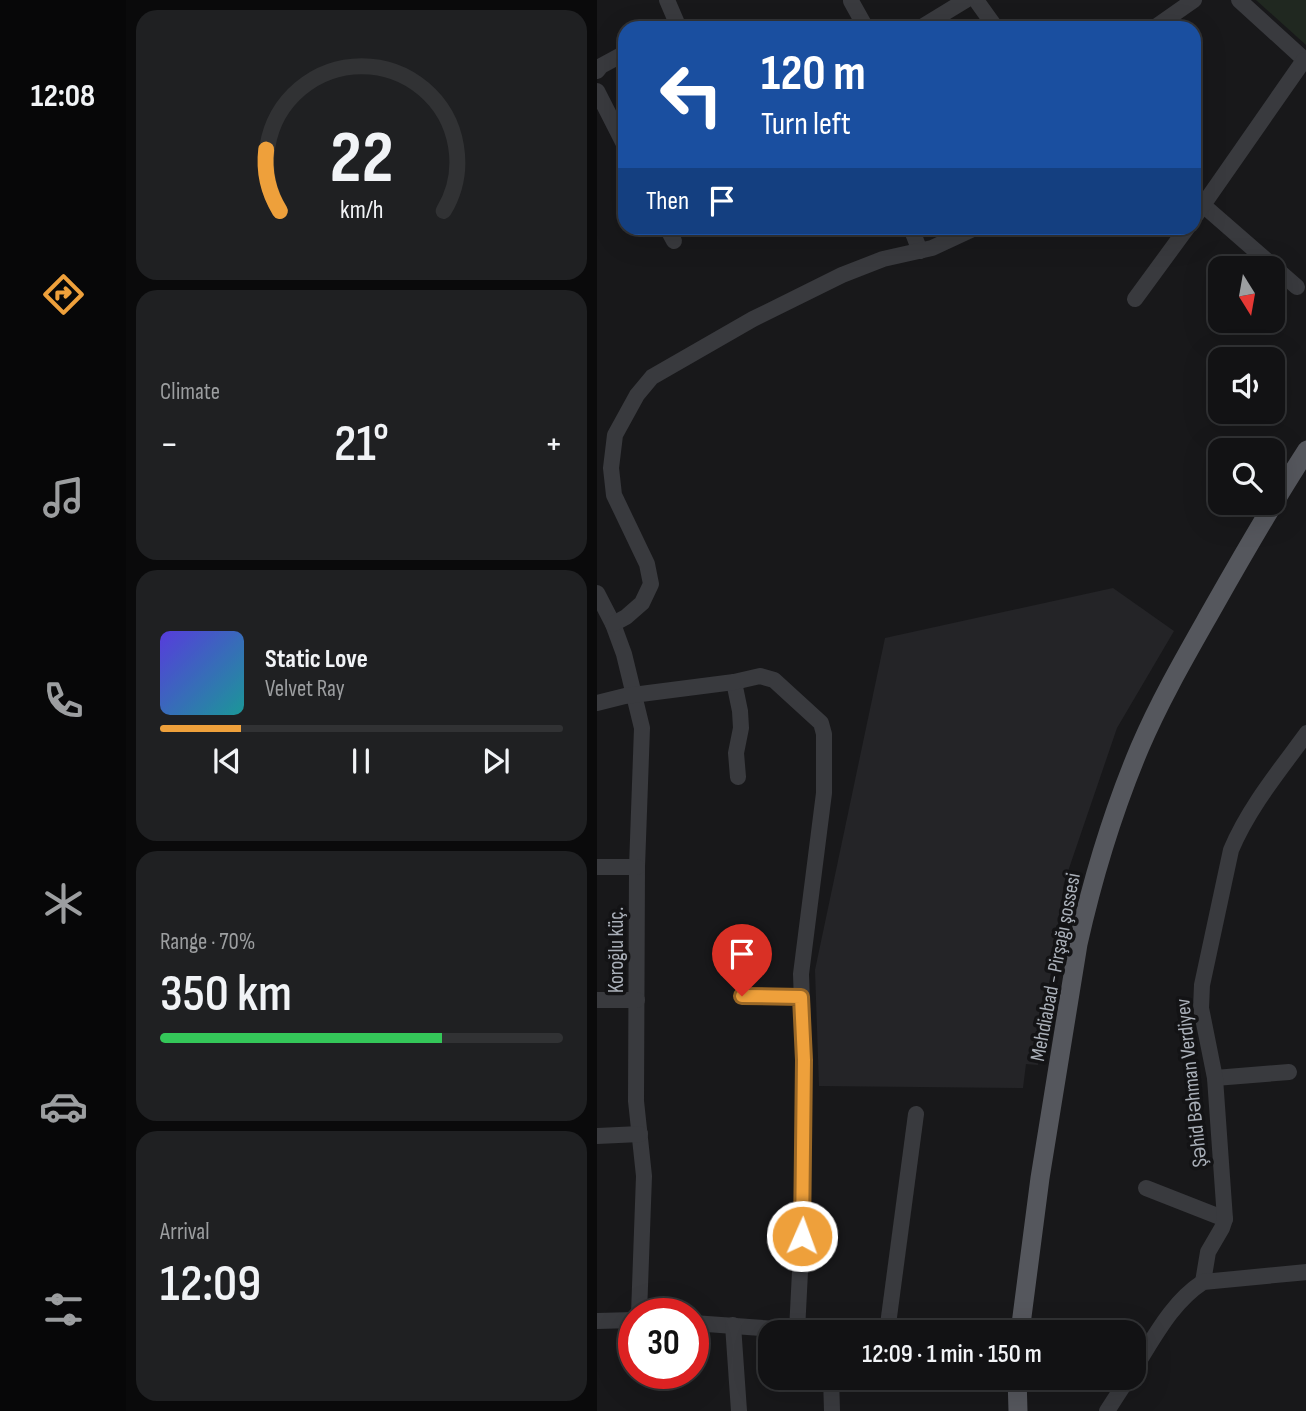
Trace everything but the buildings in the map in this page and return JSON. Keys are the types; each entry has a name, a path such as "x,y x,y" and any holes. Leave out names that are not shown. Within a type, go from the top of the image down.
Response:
{"main road":[{"name":"Mehdiabad - Pirşağı şossesi","path":"1022,1320 1040,1178 1078,944 1103,847 1131,769 1168,690 1254,535 1306,450"},
{"path":"1017,1390 1018,1411"}],"street":[{"path":"667,0 674,21"},
{"path":"932,21 966,0"},
{"path":"976,0 991,21"},
{"path":"1164,21 1194,0"},
{"path":"1201,208 1305,61 1239,0"},
{"path":"851,1 862,21"},
{"path":"597,71 601,65 618,56"},
{"path":"597,91 618,132"},
{"path":"1201,214 1297,287"},
{"path":"914,235 920,251"},
{"path":"613,624 642,603 651,584 647,565 615,495 611,468 615,435 637,395 652,377 753,319 859,268 883,259 932,248 960,235"},
{"path":"1135,299 1182,235"},
{"name":"Koroğlu küç.","path":"597,593 624,654 642,736 637,867 636,1101 644,1176 640,1298"},
{"path":"597,703 625,696 734,682 760,676 774,680 821,723 824,734 824,793 802,955 802,1320"},
{"path":"734,682 741,728 736,753 738,777"},
{"name":"Şəhid Bəhman Verdiyev","path":"1225,1219 1215,1078 1201,1008 1202,985 1231,850 1252,810 1306,733"},
{"path":"597,867 637,867"},
{"path":"742,996 801,997"},
{"path":"597,1000 637,1000"},
{"path":"1215,1078 1289,1072"},
{"path":"889,1320 916,1114"},
{"path":"597,1136 640,1134"},
{"path":"1146,1188 1225,1219 1208,1252 1203,1282"},
{"path":"1146,1350 1175,1305 1191,1289 1203,1282 1306,1272"},
{"path":"597,1321 618,1320"},
{"path":"709,1324 758,1327"},
{"path":"733,1325 739,1411"},
{"path":"831,1390 832,1411"},
{"path":"1107,1411 1121,1390"}],"shaded area":[{"path":"1256,0 1306,0 1306,45"},
{"path":"1113,588 1174,631 1117,728 1064,883 1038,1065 1026,1064 1023,1088 819,1086 815,970 885,638"}],"route":[{"path":"742,996 801,997 804,1060 802,1236"}]}
